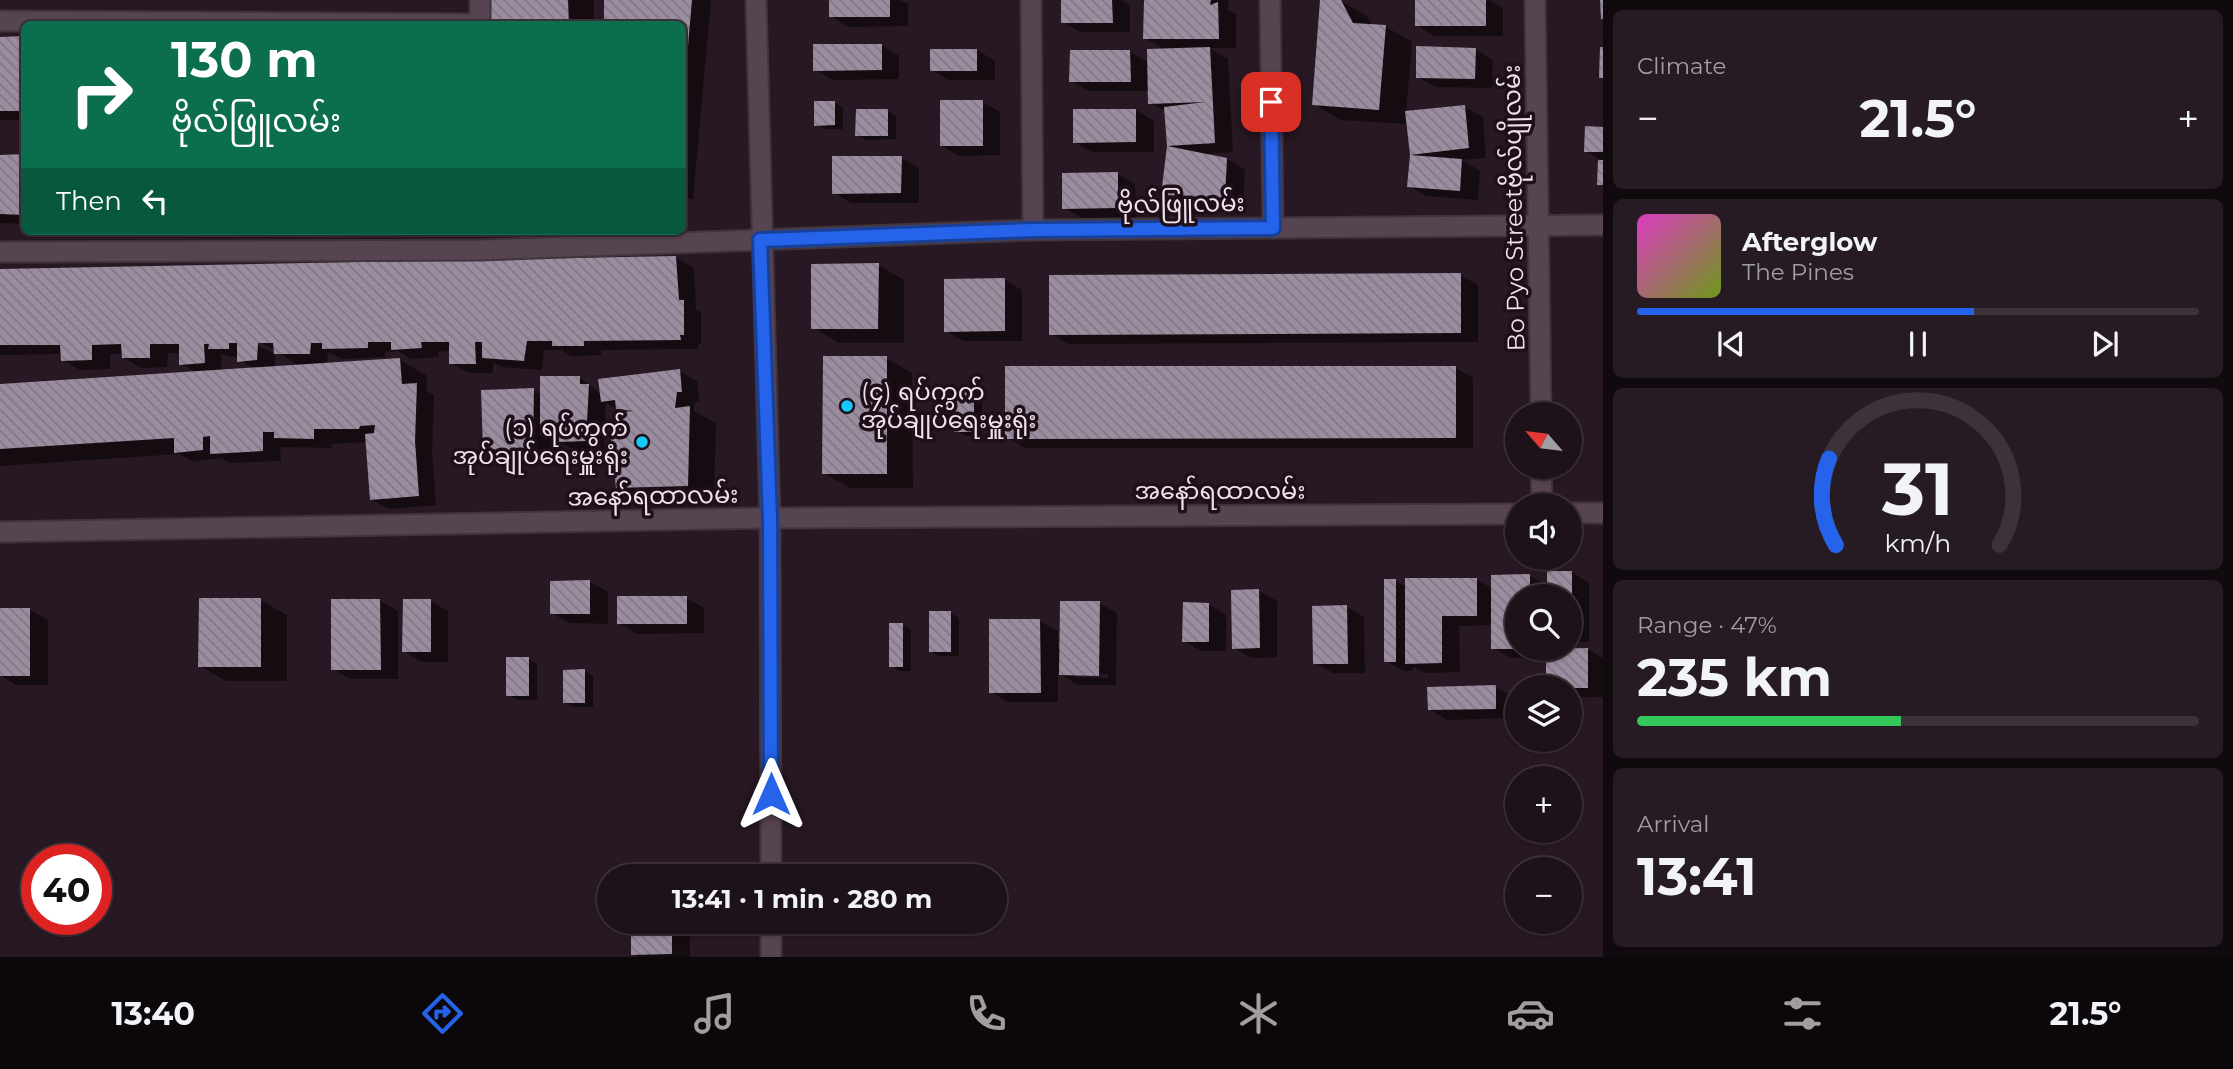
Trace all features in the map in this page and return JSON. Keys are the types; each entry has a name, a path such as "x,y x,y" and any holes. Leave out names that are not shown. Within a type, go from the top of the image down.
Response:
{"street":[{"path":"480,0 480,21"},
{"path":"756,0 760,240 770,518 771,864"},
{"path":"1031,0 1033,230"},
{"path":"1270,0 1273,228"},
{"name":"Bo Pyo Streetဗိုလ်ပျိုလမ်း","path":"1535,0 1541,402"},
{"path":"0,21 21,21"},
{"name":"ဗိုလ်ဖြူလမ်း","path":"0,252 481,240 760,240 1033,230 1603,225"},
{"path":"1582,513 1603,513"},
{"name":"အနော်ရထာလမ်း","path":"0,532 770,518 1505,514"},
{"path":"771,934 771,957"}],"building":[{"path":"489,0 568,0 569,21 489,21"},
{"path":"604,0 692,0 686,69 686,21 604,21"},
{"path":"829,0 890,0 890,17 829,17"},
{"path":"1061,0 1112,0 1113,23 1061,23"},
{"path":"1144,0 1211,0 1210,5 1218,2 1219,39 1143,39"},
{"path":"1320,0 1341,0 1353,23 1386,25 1379,110 1312,105"},
{"path":"1415,0 1486,0 1486,26 1415,26"},
{"path":"1600,0 1603,0 1603,19 1601,19"},
{"path":"21,36 21,111 0,111 0,37"},
{"path":"813,44 882,44 882,70 813,71"},
{"path":"1416,46 1476,48 1475,79 1416,78"},
{"path":"1210,47 1215,143 1167,146 1164,107 1205,102 1148,104 1147,49"},
{"path":"1600,47 1603,47 1603,78 1599,78"},
{"path":"930,49 977,49 977,71 930,71"},
{"path":"1070,50 1130,50 1131,82 1069,82"},
{"path":"940,100 983,100 983,146 940,146"},
{"path":"814,101 835,101 835,125 814,126"},
{"path":"1465,105 1469,148 1410,155 1405,111"},
{"path":"856,109 888,109 888,136 855,136"},
{"path":"1073,109 1136,109 1136,142 1073,143"},
{"path":"1585,126 1603,127 1603,152 1584,152"},
{"path":"1167,146 1227,158 1225,198 1161,195"},
{"path":"21,154 21,215 0,214 0,155"},
{"path":"1410,155 1462,159 1460,191 1407,187"},
{"path":"832,156 902,156 901,193 832,194"},
{"path":"1598,160 1603,160 1603,185 1597,185"},
{"path":"1118,172 1118,208 1062,209 1062,173"},
{"path":"676,256 679,300 684,300 684,335 680,335 681,340 584,341 584,346 552,346 552,341 527,341 524,361 482,358 482,342 475,342 476,364 449,364 449,342 421,342 422,348 391,350 391,342 368,342 368,348 322,349 322,343 311,343 310,354 274,354 273,343 258,343 257,360 237,362 237,343 229,343 229,349 208,349 209,344 204,344 205,363 179,365 179,344 150,344 150,358 122,358 121,344 92,345 92,360 61,361 60,345 0,345 0,269"},
{"path":"879,263 878,329 811,329 811,264"},
{"path":"1461,273 1461,333 1049,335 1049,275"},
{"path":"1005,278 1005,331 944,332 944,279"},
{"path":"823,356 887,356 887,474 822,474"},
{"path":"400,358 402,384 417,383 415,441 419,496 370,500 365,434 374,433 375,425 360,426 359,429 314,429 314,439 274,438 274,432 263,432 263,451 210,454 210,436 203,437 203,450 174,453 174,438 0,449 0,384"},
{"path":"1005,366 1456,366 1456,438 1005,439"},
{"path":"680,369 682,392 677,392 675,408 690,406 688,486 616,488 609,421 614,421 613,413 633,411 616,409 615,400 601,402 598,379"},
{"path":"540,376 580,376 580,384 589,384 586,441 558,442 558,435 540,435"},
{"path":"534,388 533,447 495,452 495,449 483,450 481,390"},
{"path":"955,388 974,388 974,432 954,432"},
{"path":"1547,571 1572,571 1572,584 1547,584"},
{"path":"1530,574 1530,584 1505,584 1505,649 1491,649 1491,575"},
{"path":"1405,578 1477,578 1477,616 1442,616 1442,663 1405,664"},
{"path":"1384,579 1396,579 1396,662 1384,662"},
{"path":"590,580 590,614 550,614 550,581"},
{"path":"1259,589 1260,648 1232,649 1231,590"},
{"path":"617,596 687,596 687,624 617,624"},
{"path":"199,598 261,598 261,667 198,667"},
{"path":"331,599 380,599 381,670 331,670"},
{"path":"403,599 431,599 431,652 402,652"},
{"path":"1060,601 1100,601 1099,676 1059,675"},
{"path":"1183,602 1209,603 1209,642 1182,642"},
{"path":"1347,605 1348,664 1313,664 1312,606"},
{"path":"0,608 30,608 30,676 0,676"},
{"path":"929,611 951,611 951,652 929,652"},
{"path":"989,619 1040,619 1041,693 989,693"},
{"path":"889,623 903,623 903,667 889,667"},
{"path":"1582,648 1588,648 1588,688 1582,688 1582,675 1546,675 1546,661 1582,661"},
{"path":"506,657 529,657 529,696 506,696"},
{"path":"585,669 585,703 563,703 563,670"},
{"path":"1496,685 1496,709 1428,710 1427,687"},
{"path":"631,934 672,934 672,954 631,955"}],"place":[{"name":"(၄) ရပ်ကွက် အုပ်ချုပ်ရေးမှူးရုံး","path":"847,406"},
{"name":"(၁) ရပ်ကွက် အုပ်ချုပ်ရေးမှူးရုံး","path":"642,442"}],"route":[{"path":"771,794 770,518 760,240 1033,230 1273,228 1271,102"}]}
